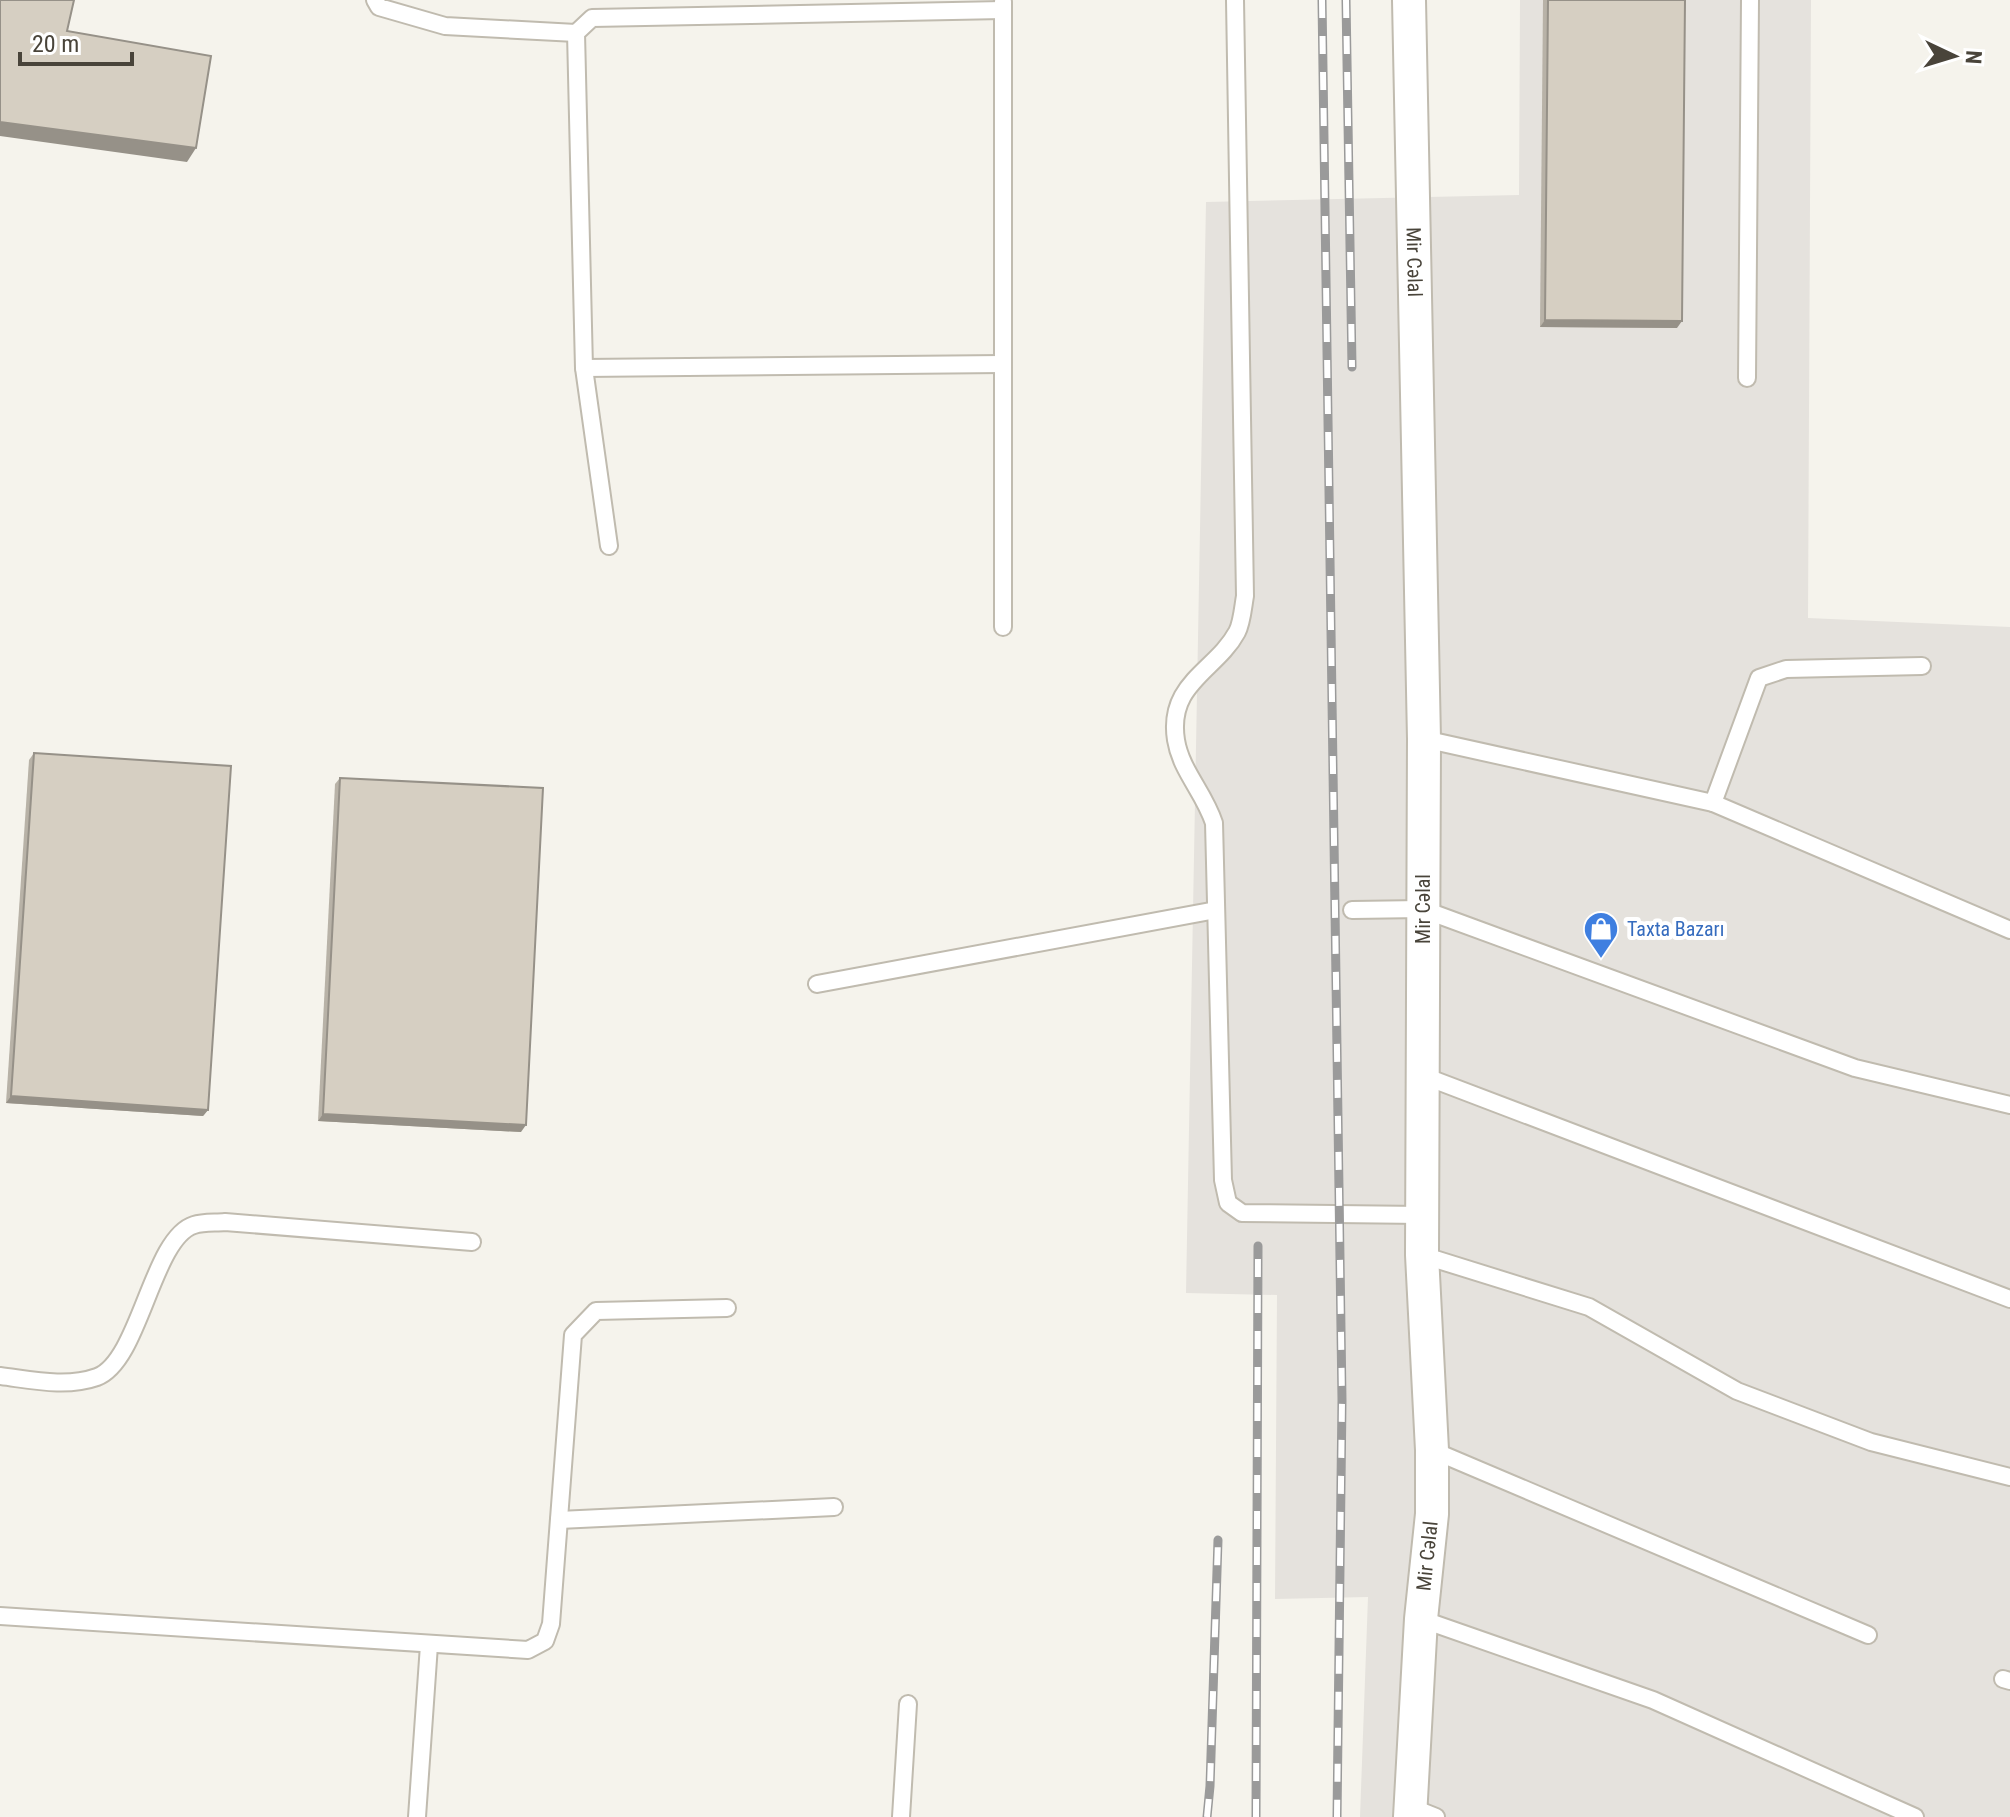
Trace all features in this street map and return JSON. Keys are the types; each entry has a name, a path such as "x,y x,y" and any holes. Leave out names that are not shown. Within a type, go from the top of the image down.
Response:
{"street":[{"name":"Mir Cəlal","path":"1409,0 1424,739 1422,1255 1432,1450 1432,1514 1421,1619 1419,1814"}],"lane":[{"path":"375,0 379,7 445,26 576,33 592,18 1003,5 1003,627"},
{"path":"1235,0 1245,596 1238,631 1187,687 1178,709 1175,737 1182,763 1207,801 1214,823 1223,1180 1228,1203 1242,1213 1422,1215"},
{"path":"1747,378 1750,0"},
{"path":"576,33 584,368 609,546"},
{"path":"584,368 1003,364"},
{"path":"1713,803 1759,678 1786,669 1922,666"},
{"path":"1424,739 1713,803 2010,930"},
{"path":"1352,910 1422,909 1855,1068 2010,1105"},
{"path":"817,984 1216,910"},
{"path":"1424,1076 2010,1299"},
{"path":"0,1376 64,1384 100,1376 122,1353 172,1242 192,1225 225,1222 472,1242"},
{"path":"1422,1255 1589,1307 1737,1391 1871,1442 2010,1477"},
{"path":"0,1616 528,1650 545,1641 551,1624 573,1335 596,1311 727,1308"},
{"path":"1432,1450 1868,1635"},
{"path":"559,1520 834,1507"},
{"path":"1421,1619 1653,1700 1915,1817"},
{"path":"417,1817 429,1645"},
{"path":"901,1817 908,1704"}],"shaded area":[{"name":"Taxta Bazarı","path":"1520,0 1811,0 1808,618 2010,627 2010,1817 1360,1817 1368,1597 1275,1599 1277,1295 1186,1293 1206,202 1519,195"}],"building":[{"path":"0,0 74,0 67,31 211,56 196,148 0,122"},
{"path":"1548,0 1685,0 1682,321 1545,320"},
{"path":"34,753 231,766 208,1110 11,1096"},
{"path":"340,778 543,788 526,1125 323,1114"}],"railway":[{"path":"1322,0 1342,1400 1337,1817"},
{"path":"1346,0 1352,367"},
{"path":"1256,1817 1258,1246"},
{"path":"1207,1817 1218,1540"}],"place":[{"name":"Taxta Bazarı","path":"1601,960"}]}
